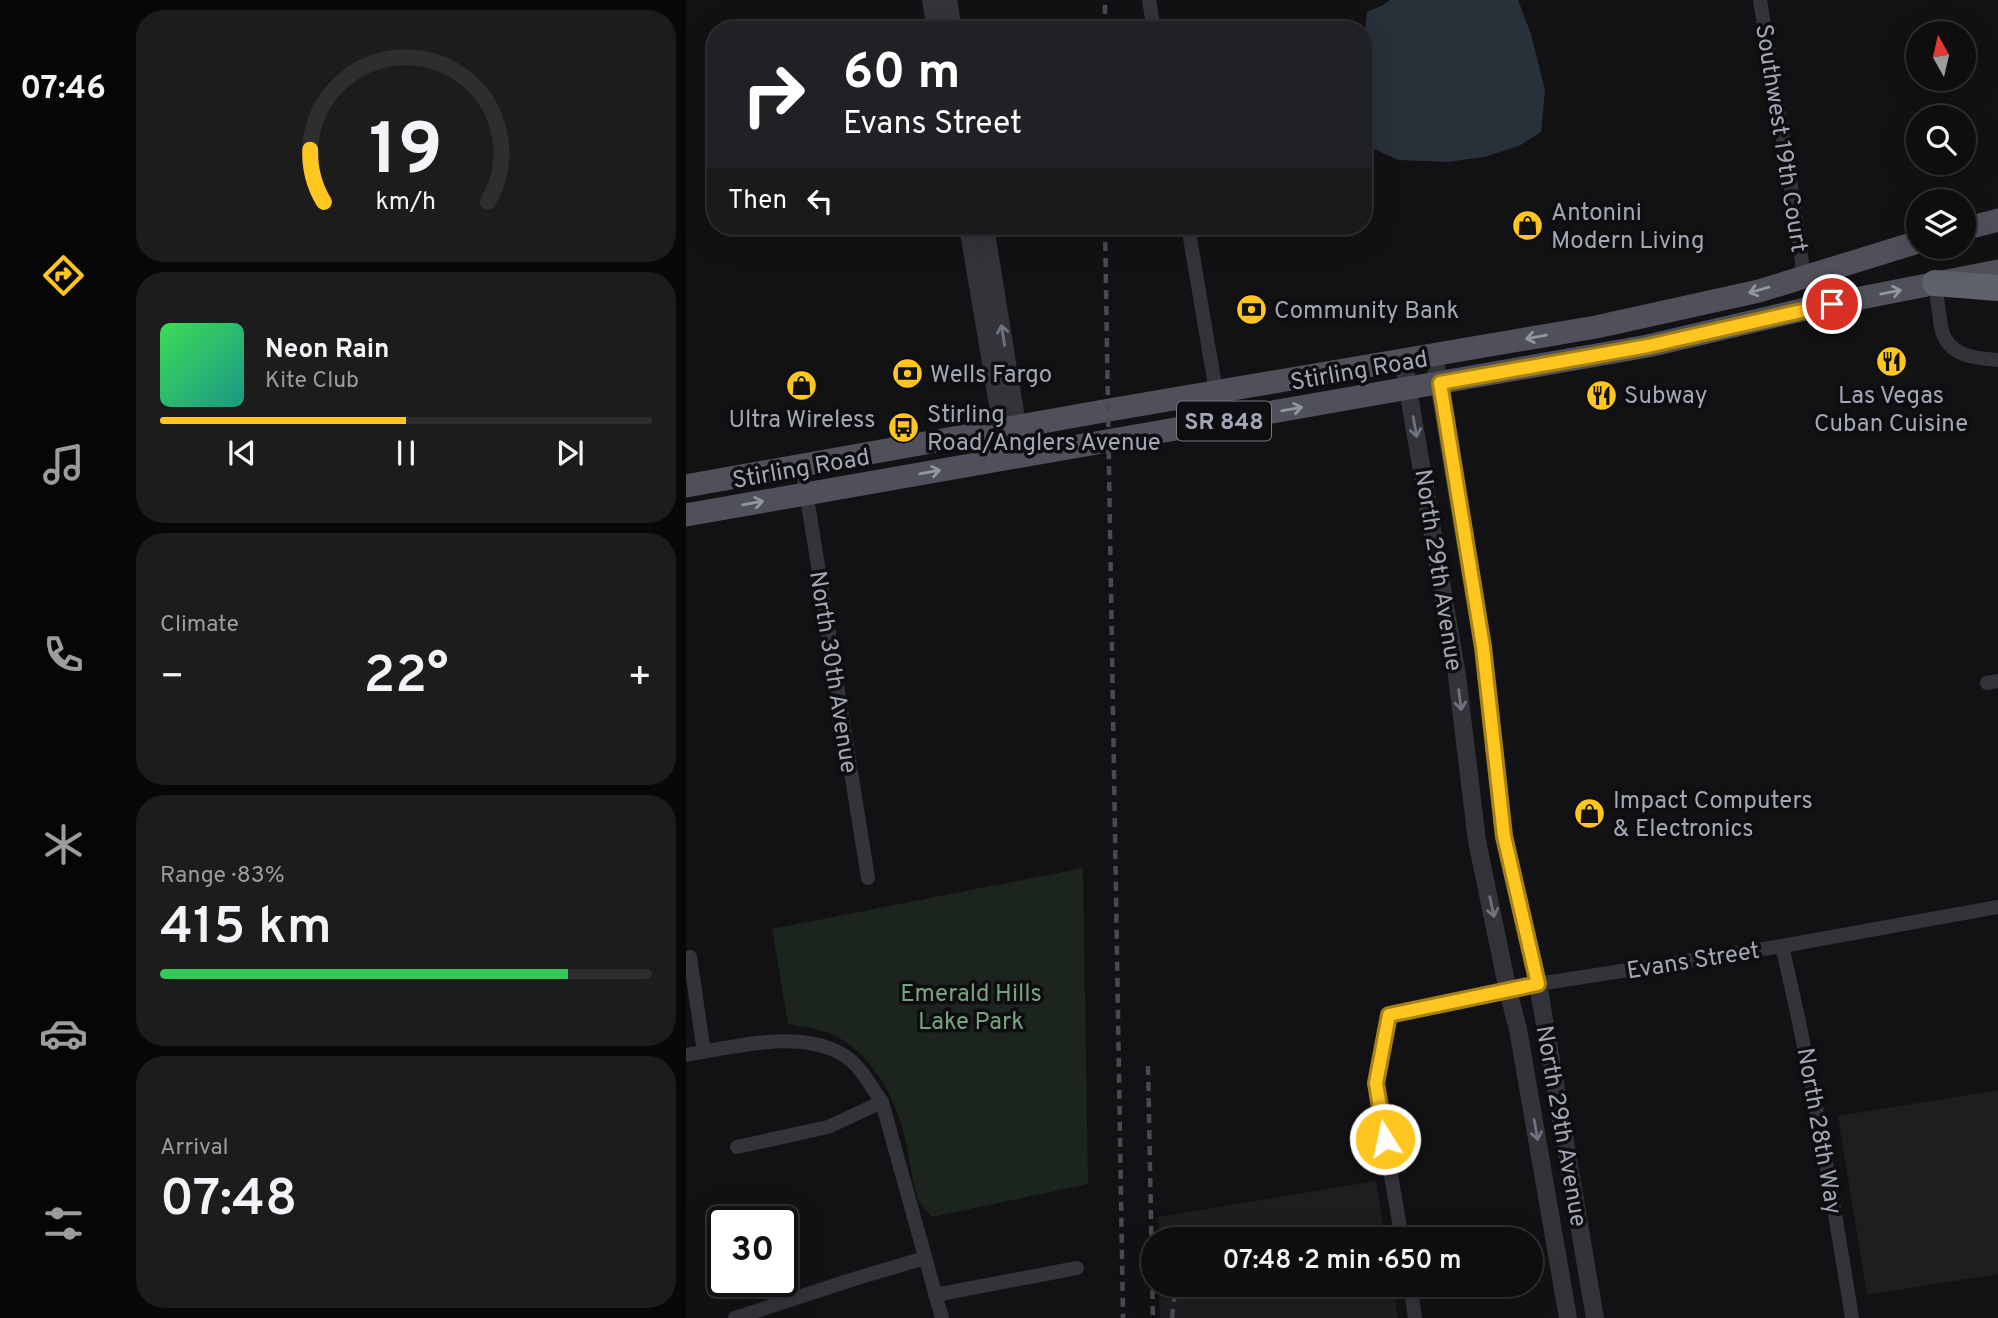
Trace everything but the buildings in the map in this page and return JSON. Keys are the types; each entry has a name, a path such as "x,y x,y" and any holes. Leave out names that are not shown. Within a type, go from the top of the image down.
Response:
{"highway":[{"path":"1935,284 1998,288"}],"main road":[{"path":"1976,226 1998,220"},
{"name":"Stirling Road","path":"686,486 1596,327 1759,291 1906,246"},
{"name":"Stirling Road","path":"686,515 1648,346 1810,308 1998,271"}],"street":[{"path":"931,0 934,21"},
{"path":"948,0 952,21"},
{"path":"1149,0 1152,21"},
{"name":"Southwest 19th Court","path":"1760,0 1804,277"},
{"path":"970,235 1015,457"},
{"path":"986,235 1010,428"},
{"path":"1190,235 1221,421"},
{"path":"1935,284 1942,334 1949,344 1961,354 1998,360"},
{"name":"North 29th Avenue","path":"1434,355 1483,647 1504,836 1538,984 1595,1318"},
{"name":"North 29th Avenue","path":"1403,360 1457,676 1478,841 1518,1029 1568,1318"},
{"name":"North 30th Avenue","path":"802,466 868,878"},
{"name":"Evans Street","path":"1400,1227 1376,1083 1389,1015 1538,984 1782,946 1998,907"},
{"name":"North 28th Way","path":"1782,946 1823,1143 1852,1318"},
{"path":"690,957 704,1052"},
{"path":"686,1055 786,1040 822,1045 846,1057 864,1076 882,1102 942,1318"},
{"path":"737,1147 828,1127 882,1102"},
{"path":"735,1318 925,1258"},
{"path":"935,1295 1077,1268"},
{"path":"1412,1297 1415,1318"}],"shaded area":[{"path":"1390,0 1518,0 1531,34 1545,90 1541,132 1519,146 1484,157 1447,162 1398,160 1372,148 1372,21 1366,21 1367,12"},
{"path":"1998,1090 1998,1274 1867,1295 1838,1116"},
{"path":"1376,1181 1383,1227 1158,1227 1158,1217"},
{"path":"1159,1297 1395,1297 1398,1318 1160,1318"}],"green space":[{"name":"Emerald Hills Lake Park","path":"1083,868 1088,1184 932,1217 917,1195 902,1126 882,1081 862,1055 836,1036 788,1024 772,929"}],"railway":[{"path":"1105,0 1105,21"},
{"path":"1105,235 1123,1318"},
{"path":"1148,1066 1153,1318"},
{"path":"1172,1318 1174,1297"}],"place":[{"name":"Antonini Modern Living","path":"1528,226"},
{"name":"Community Bank","path":"1251,310"},
{"name":"Las Vegas Cuban Cuisine","path":"1891,361"},
{"name":"Wells Fargo","path":"907,374"},
{"name":"Ultra Wireless","path":"802,385"},
{"name":"Subway","path":"1601,395"},
{"name":"Stirling Road/Anglers Avenue","path":"904,428"},
{"name":"Impact Computers & Electronics","path":"1590,814"}],"route":[{"path":"1385,1139 1376,1083 1389,1015 1538,984 1504,836 1483,647 1440,383 1648,346 1832,304"}]}
